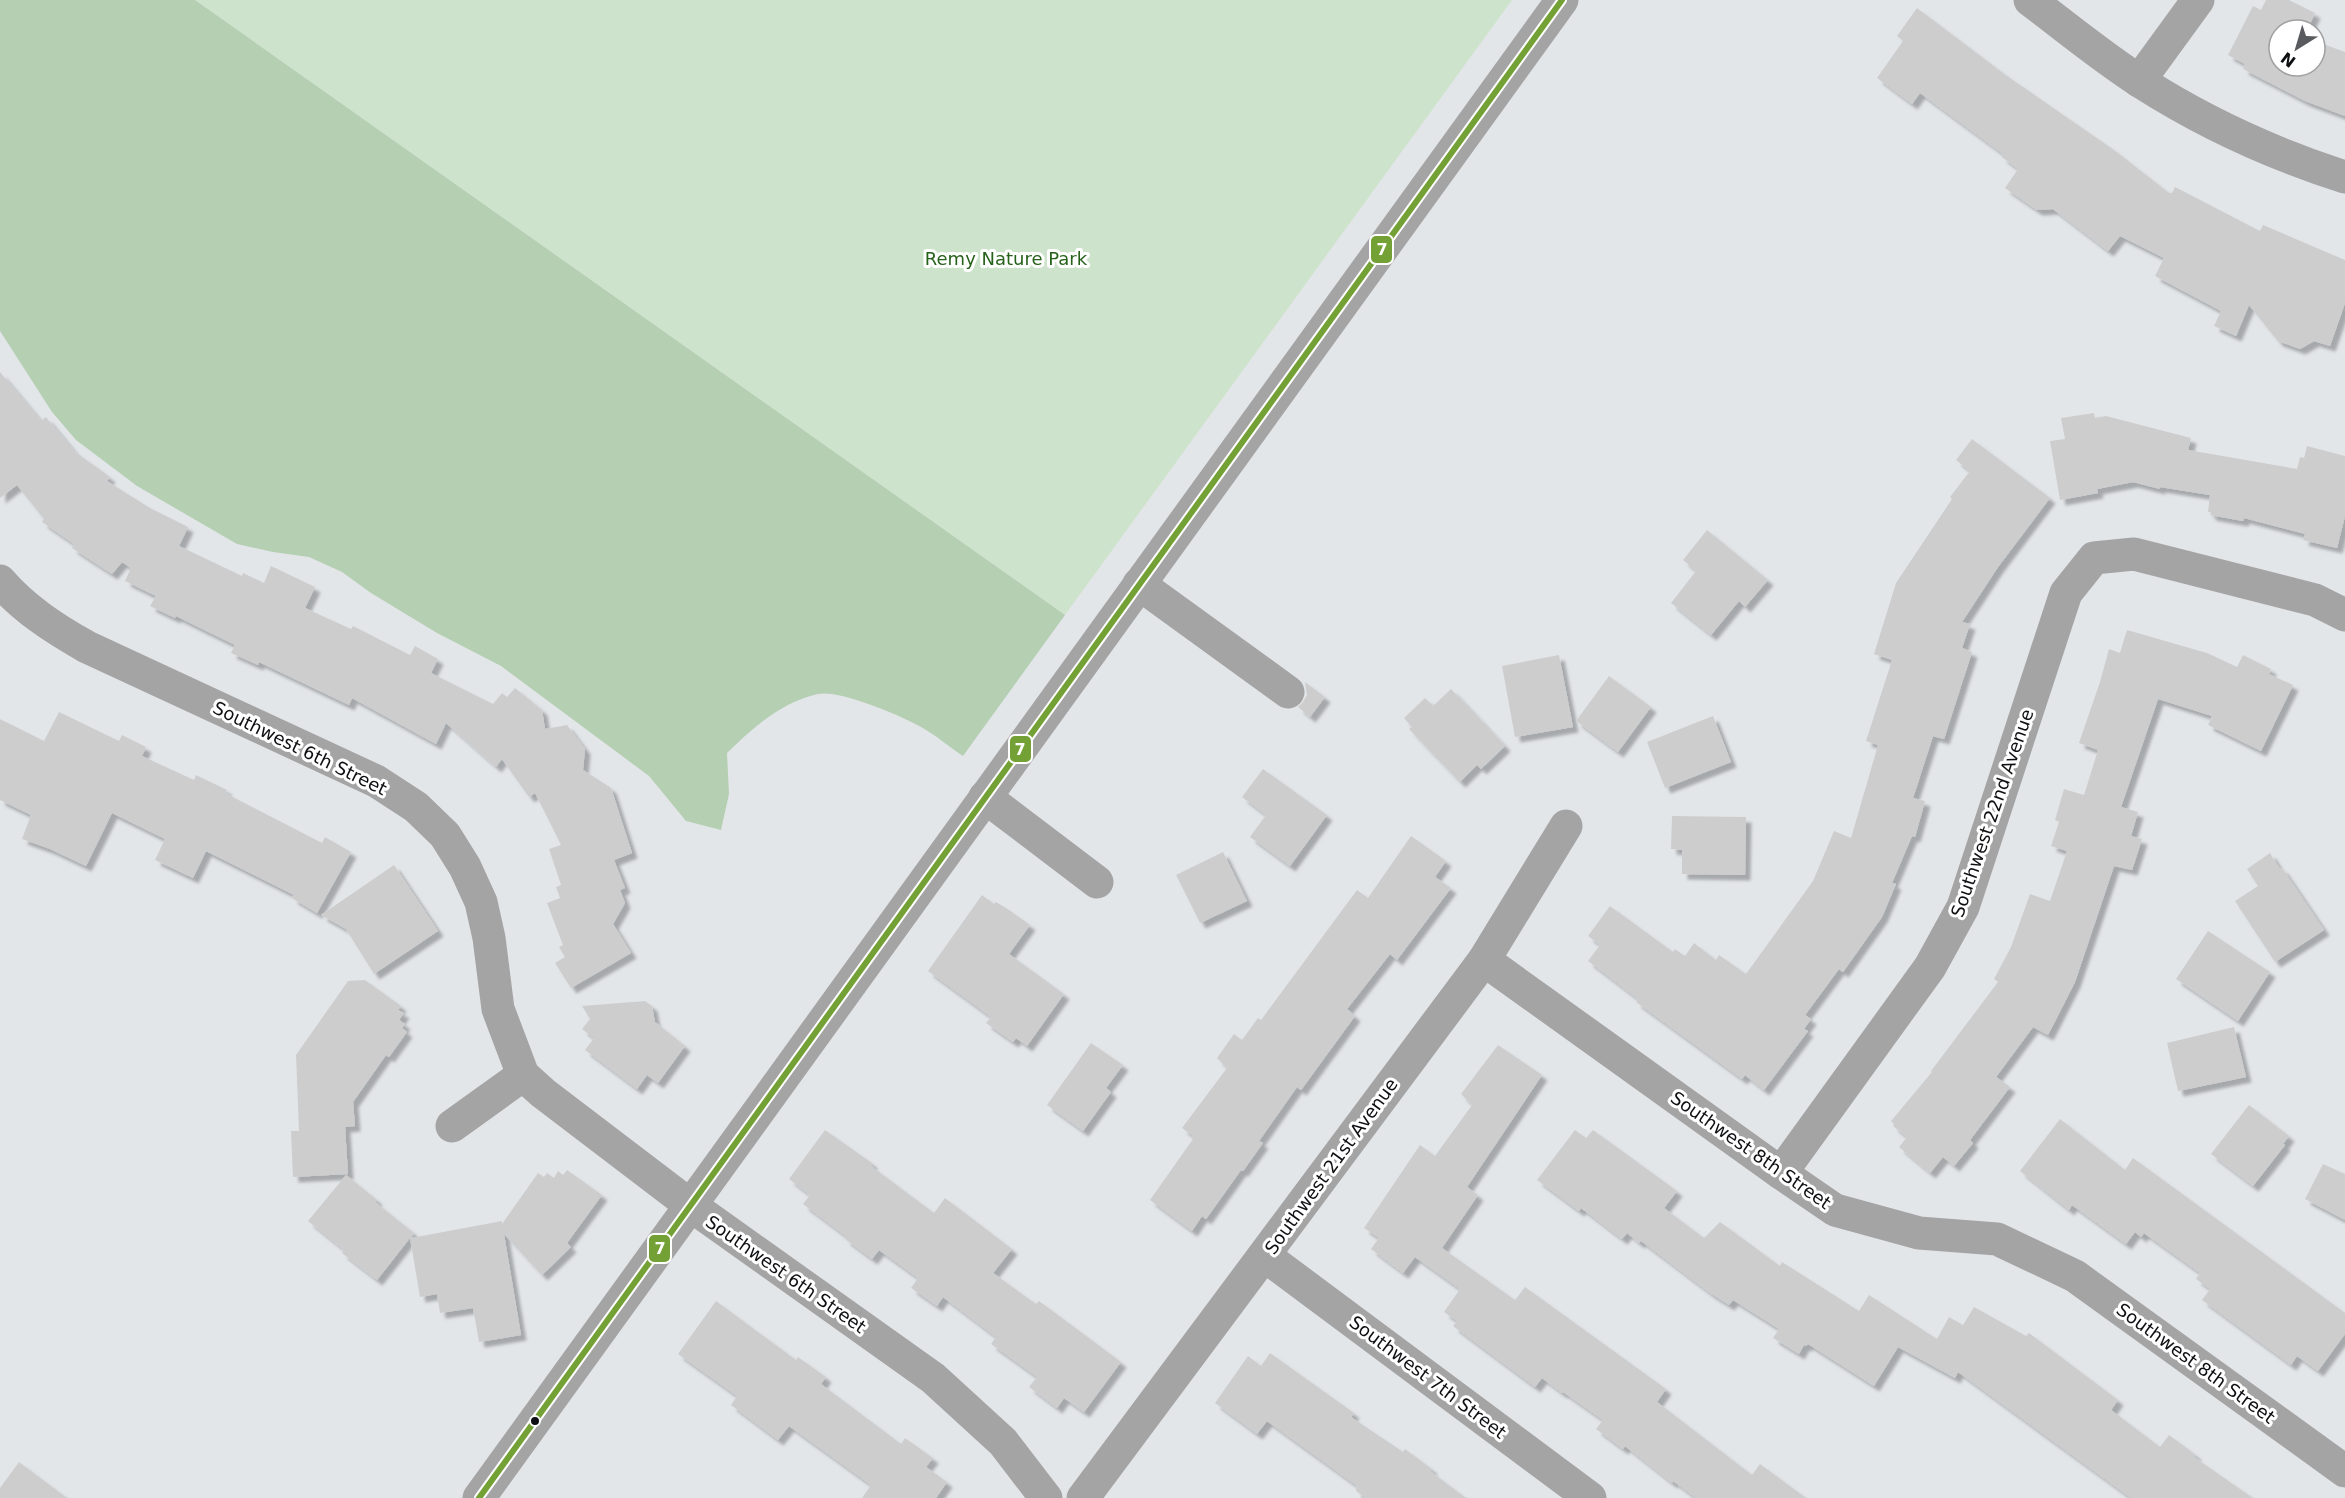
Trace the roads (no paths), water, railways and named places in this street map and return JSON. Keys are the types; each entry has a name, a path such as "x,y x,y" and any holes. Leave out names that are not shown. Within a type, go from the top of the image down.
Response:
{"street":[{"path":"479,1498 1562,0"},
{"path":"2030,0 2139,81 2180,106 2241,138 2294,161 2345,177"},
{"path":"2139,81 2198,0"},
{"name":"Southwest 22nd Avenue","path":"1780,1173 1930,968 1963,907 2067,593 2094,558 2134,554 2315,600 2345,615"},
{"name":"Southwest 6th Street","path":"0,581 30,610 63,634 376,781 416,807 445,835 465,867 481,902 489,938 498,1009 523,1075 543,1093 690,1205 933,1378 1003,1442 1046,1498"},
{"path":"1139,584 1288,692"},
{"path":"985,797 1097,882"},
{"name":"Southwest 21st Avenue","path":"1083,1498 1484,960 1566,826"},
{"name":"Southwest 8th Street","path":"1484,960 1780,1173 1835,1209 1919,1233 1997,1239 2075,1275 2345,1472"},
{"path":"452,1126 523,1075"},
{"name":"Southwest 7th Street","path":"1265,1256 1590,1498"}],"park label":[{"name":"Remy Nature Park","path":"1006,258"}]}
